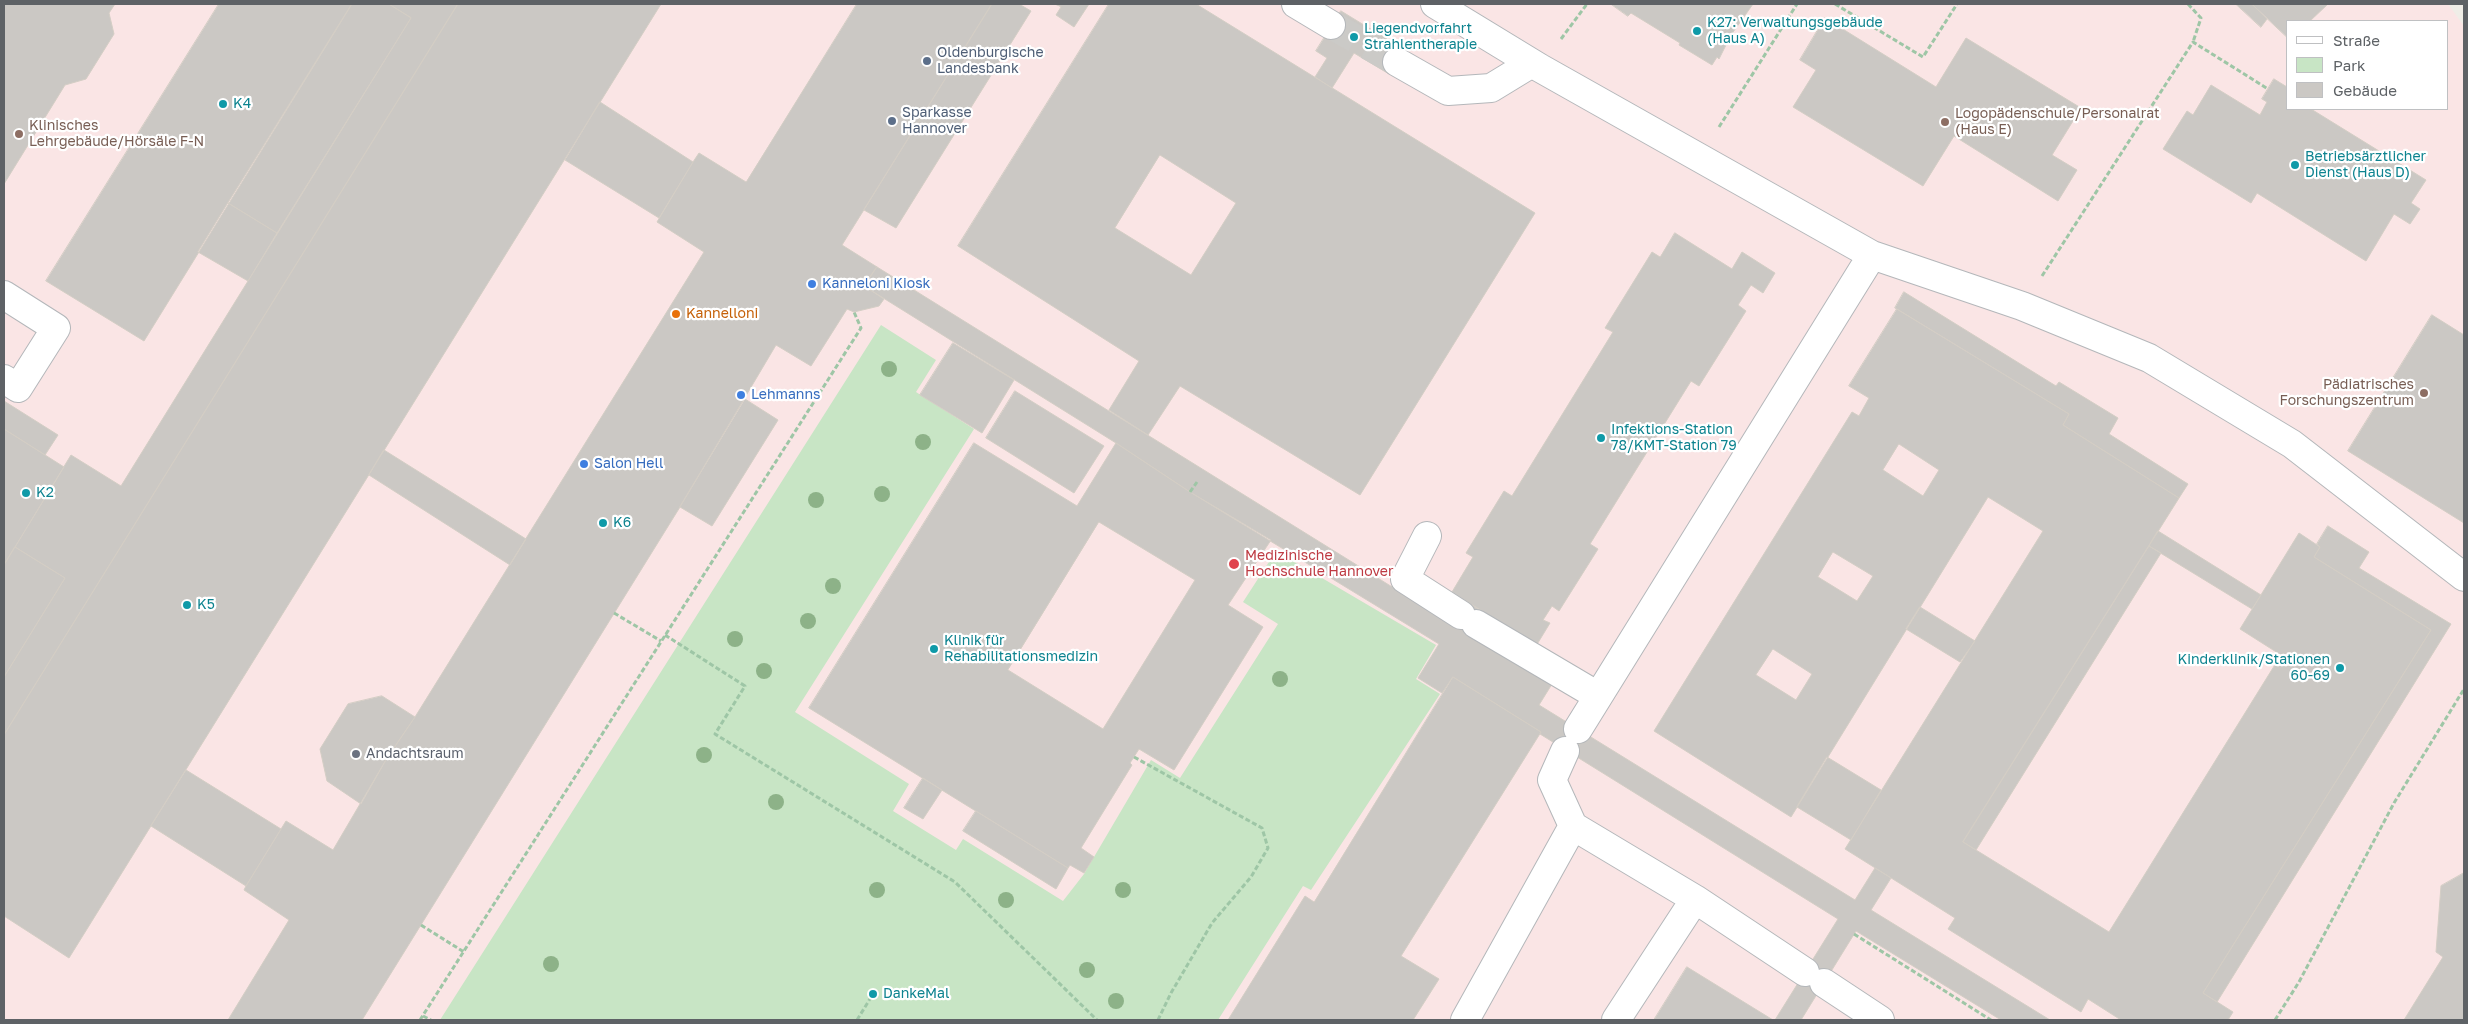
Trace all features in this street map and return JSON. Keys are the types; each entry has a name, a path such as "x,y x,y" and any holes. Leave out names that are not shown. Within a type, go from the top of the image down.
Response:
{"lane":[{"path":"1296,4 1332,25"},
{"path":"1435,4 1536,66 1698,159 1872,255 2022,306 2149,358 2292,444 2464,577"},
{"path":"1397,62 1448,91 1491,88 1536,66"},
{"path":"1872,255 1598,696 1572,740 1552,780 1573,826 1695,899 1880,1020"},
{"path":"4,295 56,328 18,388 4,379"},
{"path":"1426,536 1405,579 1598,696"},
{"path":"1465,1020 1573,826"},
{"path":"1616,1020 1695,899"}],"path":[{"path":"1536,66 1587,4"},
{"path":"1698,159 1796,4"},
{"path":"1835,4 1924,57 1957,4"},
{"path":"2022,306 2193,42 2201,18 2188,4"},
{"path":"2193,42 2268,89"},
{"path":"420,1020 861,328 854,312"},
{"path":"1190,492 1197,482"},
{"path":"614,613 661,641"},
{"path":"665,635 746,686 715,734 956,882 1098,1020"},
{"path":"2275,1020 2299,982 2394,803 2464,689"},
{"path":"1134,758 1262,828 1268,848 1251,877 1212,923 1171,993 1158,1020"},
{"path":"421,924 464,952"},
{"path":"1854,934 1990,1020"},
{"path":"857,1020 873,994"},
{"path":"423,1016 431,1020"}],"shaded area":[{"name":"Medizinische Hochschule Hannover","path":"4,4 2448,4 2464,26 2464,1020 4,1020"}],"green space":[{"path":"881,325 936,360 916,392 974,429 795,712 909,784 893,811 956,850 963,839 1063,901 1084,874 1151,760 1180,778 1278,624 1243,602 1276,551 1436,645 1416,679 1440,694 1311,890 1303,886 1218,1020 440,1020"}],"building":[{"name":"Klinisches Lehrgebäude/Hörsäle F-N","path":"4,4 115,4 109,13 114,34 86,79 65,85 4,184"},
{"name":"K4","path":"219,4 352,4 144,341 46,281"},
{"path":"352,4 389,4 411,18 277,233 228,203"},
{"path":"389,4 458,4 4,735 4,677 65,578 15,547 71,455 121,486 411,18"},
{"name":"K5","path":"458,4 661,4 69,958 4,916 4,735"},
{"name":"K6","path":"857,4 992,4 842,245 877,267 864,286 884,299 879,306 854,312 847,309 811,366 776,345 680,507 362,1020 228,1020 289,920 244,890 286,821 333,850 387,758 415,717 704,252 657,222 693,162 699,153 746,182"},
{"path":"992,4 1019,4 1031,11 896,228 864,210"},
{"path":"1055,4 1089,4 1074,27 1056,15 1061,7"},
{"path":"1109,4 1196,4 1535,213 1360,495 1180,386 1148,435 1109,410 1139,361 958,246","holes":["1160,155 1236,203 1191,275 1115,228"]},
{"name":"K27: Verwaltungsgebäude (Haus A)","path":"1611,4 1753,4 1731,35 1719,59 1717,57 1712,65 1631,13 1628,16"},
{"path":"2236,4 2252,4 2267,19 2261,27"},
{"path":"2252,4 2328,4 2311,20 2286,20 2286,36"},
{"name":"Liegendvorfahrt Strahlentherapie","path":"1341,11 1405,50 1389,74 1354,53 1332,88 1315,77 1327,58 1316,51"},
{"name":"Logopädenschule/Personalrat (Haus E)","path":"1825,18 1936,87 1966,38 2081,108 2052,155 2077,170 2058,201 1954,136 1923,186 1793,107 1816,70 1800,60"},
{"name":"Betriebsärztlicher Dienst (Haus D)","path":"2274,79 2286,86 2286,110 2313,110 2426,180 2411,203 2420,209 2410,224 2394,214 2366,261 2257,193 2251,203 2163,149 2187,111 2193,115 2211,85 2260,115 2267,102 2262,99"},
{"path":"600,102 693,162 659,218 565,160"},
{"path":"228,203 277,233 248,281 198,252"},
{"name":"Infektions-Station 78/KMT-Station 79","path":"1675,233 1732,269 1742,252 1775,273 1763,293 1751,285 1738,305 1746,311 1699,386 1691,381 1590,544 1598,549 1559,611 1552,606 1543,620 1550,623 1536,646 1452,592 1473,557 1466,553 1504,491 1512,496 1613,332 1605,328 1652,252 1660,257"},
{"path":"877,267 1455,626 1469,603 1484,612 1476,624 1552,684 1539,705 1855,900 1875,868 1891,878 1871,910 2050,1020 2001,1020 1856,931 1801,1020 1775,1020 1838,919 1540,734 1541,732 1453,677 1442,693 1418,678 1439,644 1190,492 1116,443 864,286"},
{"path":"1904,292 2056,386 2059,382 2118,418 2109,434 2188,484 2179,498 2063,425 2069,414 1895,308"},
{"name":"Kinderklinik/Stationen 60-69","path":"1897,309 2069,414 2063,425 2179,498 1963,842 2109,932 2281,655 2240,629 2299,533 2320,547 2314,557 2431,630 2203,993 2233,1012 2228,1020 2121,1020 2088,999 2081,1012 1948,929 1955,918 1845,849 2043,531 1988,497 1791,817 1654,731 1852,412 1859,416 1869,398 1849,386","holes":["1899,444 1939,470 1923,496 1883,470","1833,552 1873,576 1857,601 1818,577","1773,649 1812,674 1796,700 1756,675"]},
{"name":"Pädiatrisches Forschungszentrum","path":"2432,315 2464,335 2464,523 2348,451"},
{"path":"953,343 1014,380 982,433 920,395"},
{"path":"1015,391 1104,446 1074,493 986,438"},
{"path":"745,399 778,420 712,526 680,507"},
{"path":"4,401 58,435 45,455 4,429"},
{"name":"K2","path":"4,429 64,467 4,565"},
{"name":"Klinik für Rehabilitationsmedizin","path":"974,443 1077,506 1116,443 1190,492 1271,540 1228,605 1263,627 1174,770 1139,749 1130,763 1132,765 1081,848 1094,857 1084,873 1070,865 1068,868 809,708","holes":["1099,522 1195,580 1103,729 1008,670"]},
{"path":"384,450 526,539 510,565 369,475"},
{"path":"2328,526 2369,552 2359,568 2451,624 2217,1002 2203,993 2431,630 2314,557 2320,547 2317,544"},
{"path":"2158,531 2261,595 2252,609 2149,546"},
{"path":"2149,546 2161,553 1976,850 1963,842"},
{"path":"15,547 65,578 4,677 4,565"},
{"path":"1920,607 1975,641 1960,662 1906,629"},
{"path":"1453,677 1541,732 1401,956 1439,979 1413,1020 1228,1020 1305,896 1314,902"},
{"name":"Andachtsraum","path":"382,696 415,717 387,758 361,804 327,781 320,749 348,704"},
{"path":"1827,757 1881,790 1851,840 1797,807"},
{"path":"186,770 281,829 246,886 151,826"},
{"path":"923,778 942,790 923,819 904,808"},
{"path":"976,811 1068,868 1056,889 963,831"},
{"path":"2464,873 2464,1020 2404,1020 2443,957 2436,952 2441,886"},
{"path":"1687,967 1773,1020 1654,1020"}],"tunnel":[{"path":"1331,25 1397,62"}],"place":[{"name":"K27: Verwaltungsgebäude (Haus A)","path":"1697,31"},
{"name":"Liegendvorfahrt Strahlentherapie","path":"1354,37"},
{"name":"Oldenburgische Landesbank","path":"927,61"},
{"name":"K4","path":"223,104"},
{"name":"Sparkasse Hannover","path":"892,121"},
{"name":"Logopädenschule/Personalrat (Haus E)","path":"1945,122"},
{"name":"Klinisches Lehrgebäude/Hörsäle F-N","path":"19,134"},
{"name":"Betriebsärztlicher Dienst (Haus D)","path":"2295,165"},
{"name":"Kanneloni Kiosk","path":"812,284"},
{"name":"Kannelloni","path":"676,314"},
{"name":"Pädiatrisches Forschungszentrum","path":"2424,393"},
{"name":"Lehmanns","path":"741,395"},
{"name":"Infektions-Station 78/KMT-Station 79","path":"1601,438"},
{"name":"Salon Hell","path":"584,464"},
{"name":"K2","path":"26,493"},
{"name":"K6","path":"603,523"},
{"name":"Medizinische Hochschule Hannover","path":"1234,564"},
{"name":"K5","path":"187,605"},
{"name":"Klinik für Rehabilitationsmedizin","path":"934,649"},
{"name":"Kinderklinik/Stationen 60-69","path":"2340,668"},
{"name":"Andachtsraum","path":"356,754"},
{"name":"DankeMal","path":"873,994"}]}
